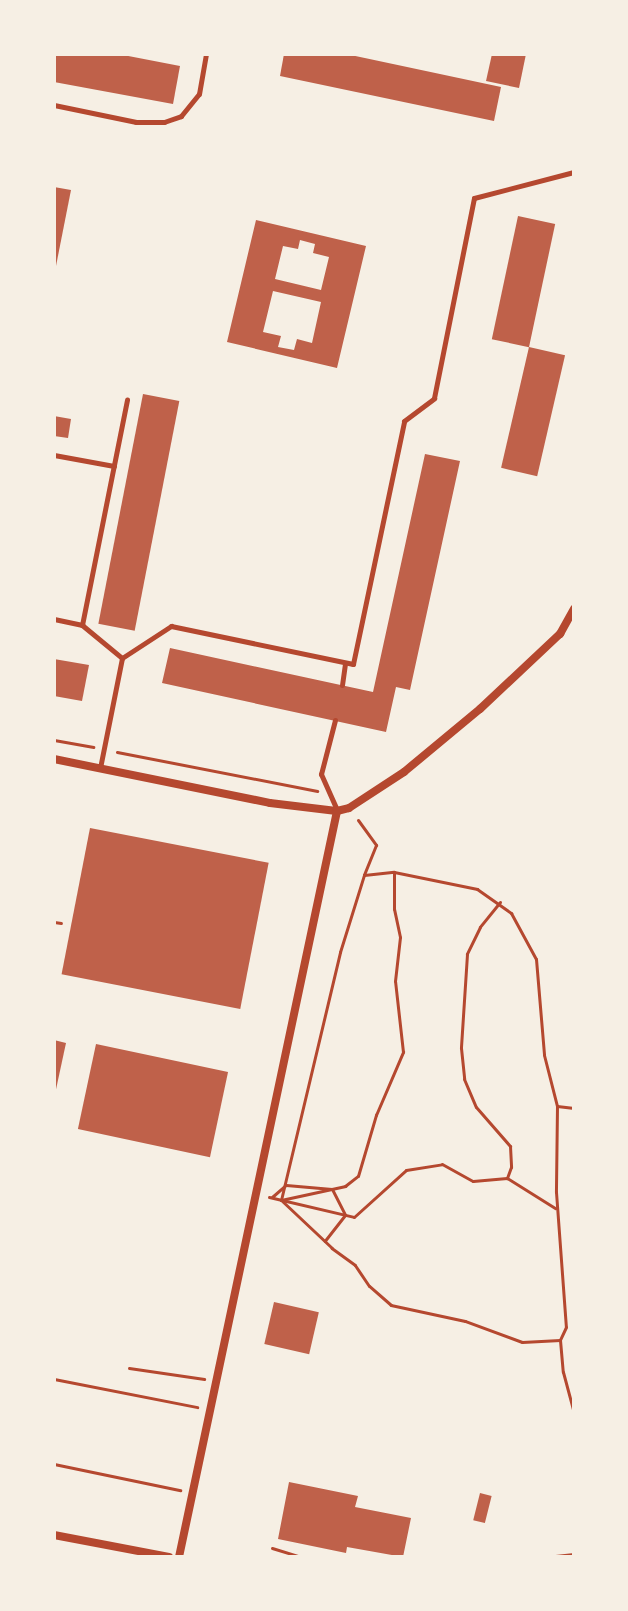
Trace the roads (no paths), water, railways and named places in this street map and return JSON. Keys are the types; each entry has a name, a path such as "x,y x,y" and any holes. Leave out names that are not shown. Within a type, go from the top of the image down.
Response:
{"street":[{"path":"54,759 270,803 337,811 349,808 404,772 480,709 560,634 574,609"},
{"path":"179,1557 337,811"},
{"path":"54,1535 169,1557"}],"lane":[{"path":"54,105 136,122 164,122 181,116 199,94 206,54"},
{"path":"100,768 122,658 171,626 353,664 404,421 434,398 474,198 574,172"},
{"path":"82,625 127,399"},
{"path":"54,455 114,466"},
{"path":"54,619 82,625 122,658"},
{"path":"342,685 345,663"},
{"path":"335,720 321,774 337,811"}]}
